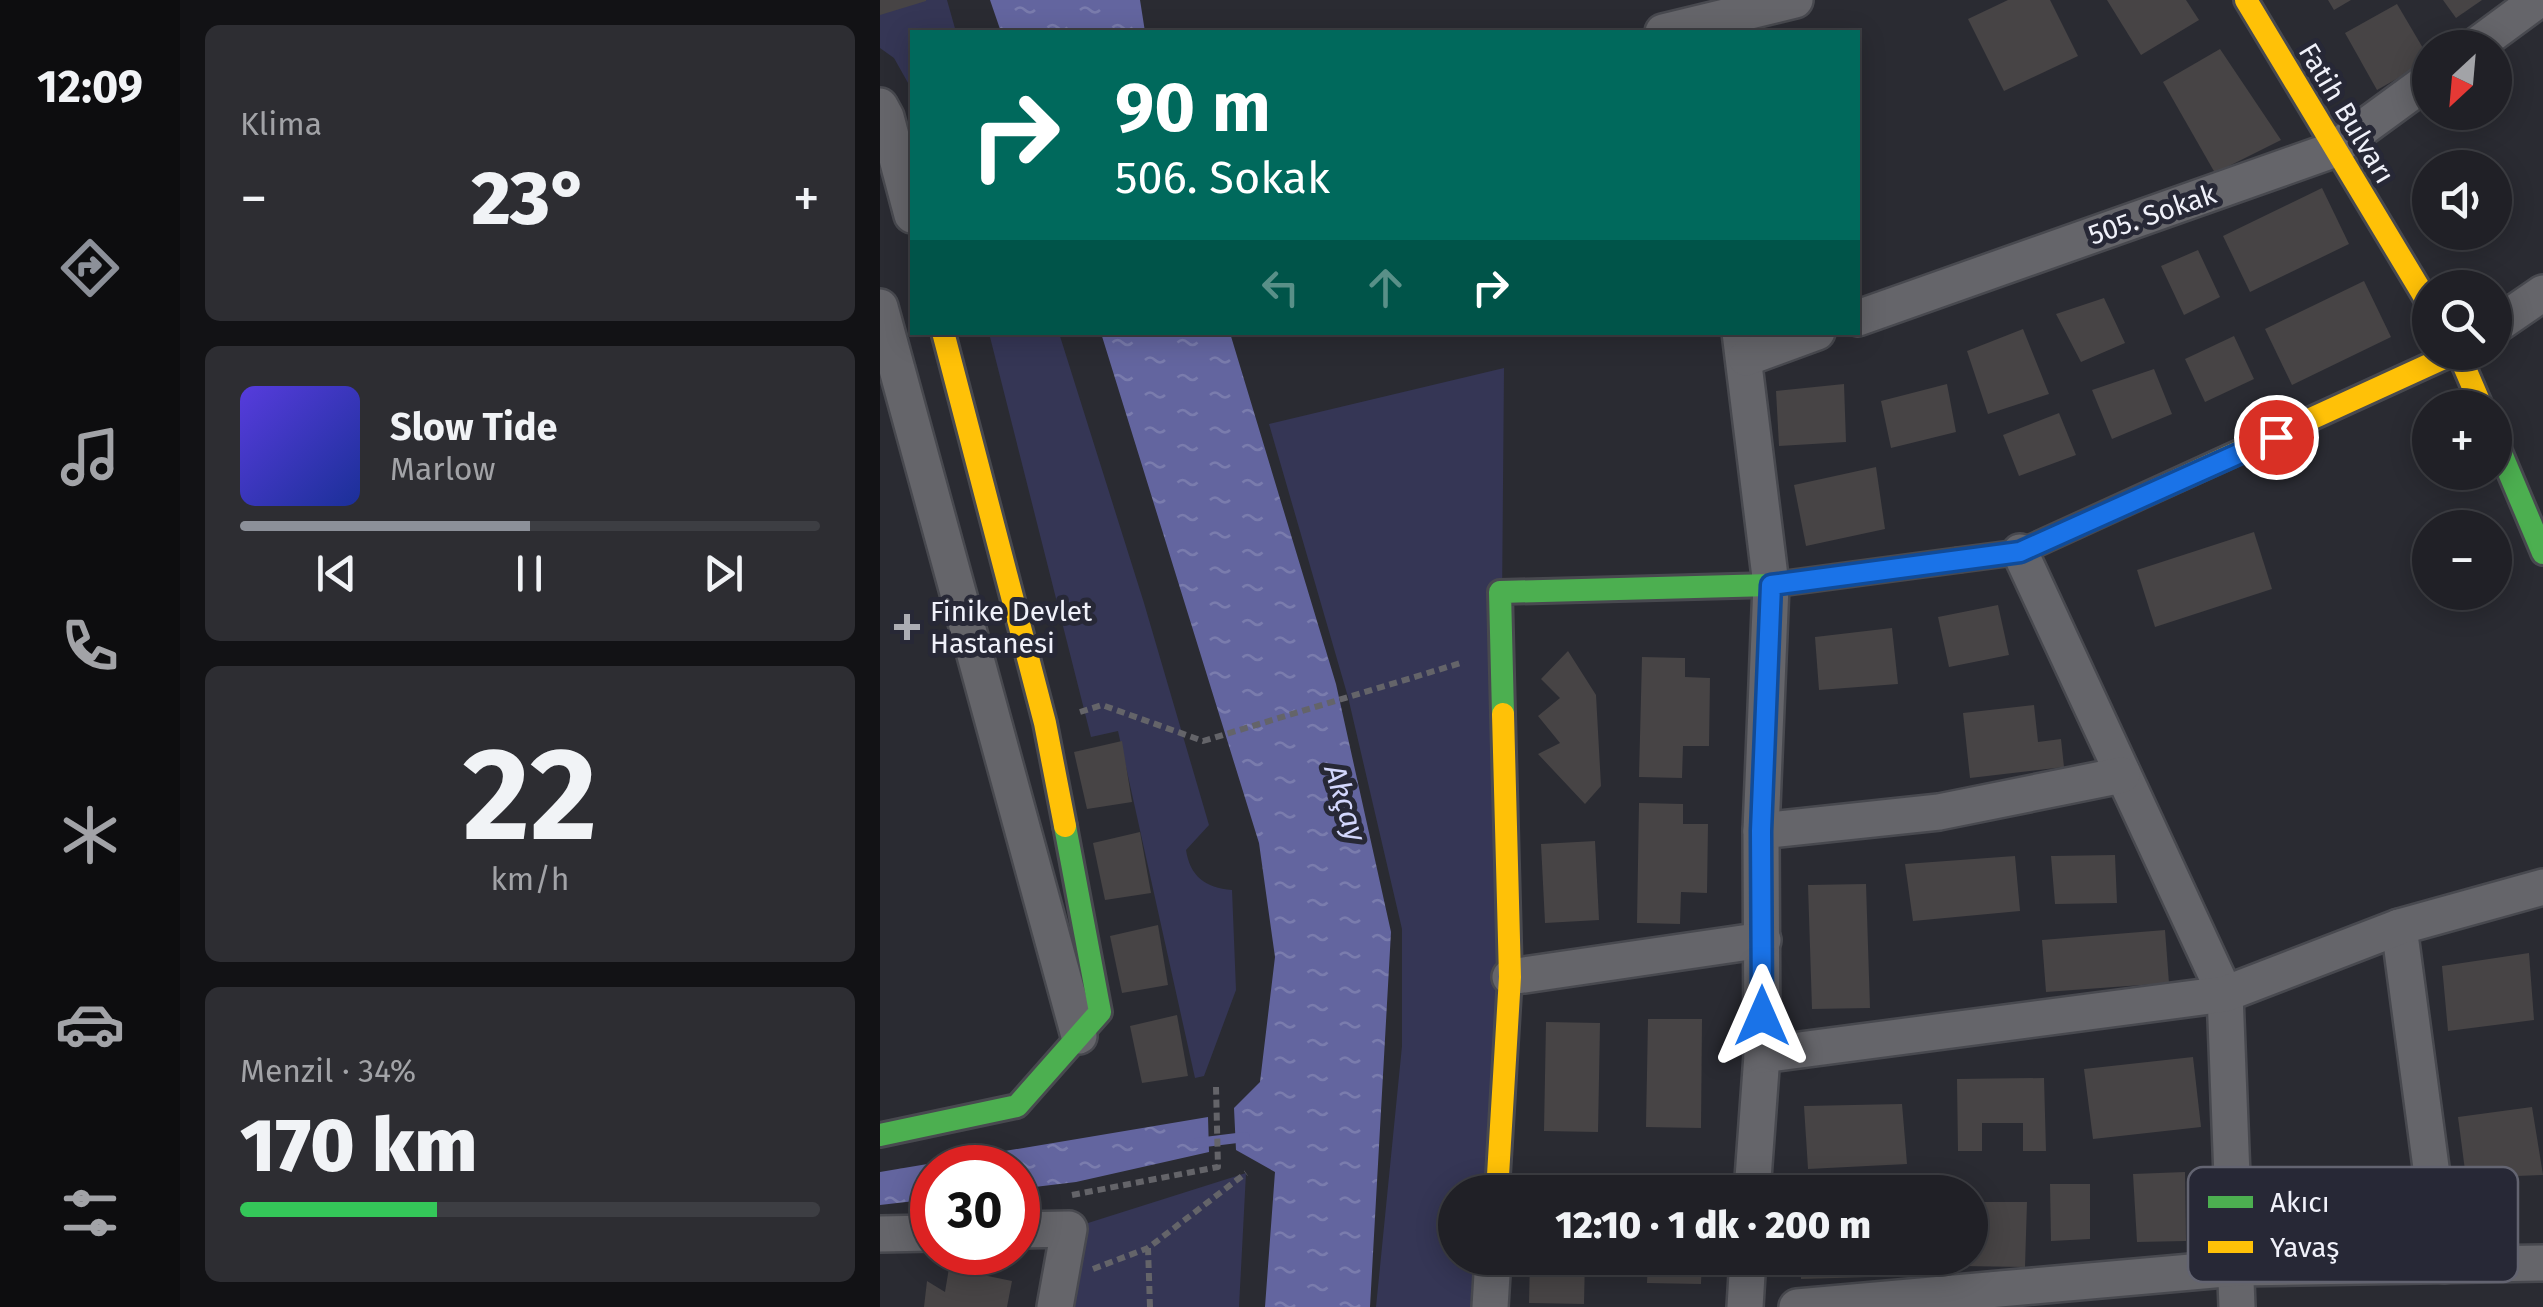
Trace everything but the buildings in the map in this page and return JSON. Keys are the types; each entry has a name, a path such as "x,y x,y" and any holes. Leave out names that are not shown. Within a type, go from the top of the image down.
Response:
{"street":[{"path":"1682,30 1795,0"},
{"name":"Fatih Bulvarı","path":"2246,0 2412,277"},
{"path":"2497,30 2538,0"},
{"name":"505. Sokak","path":"1860,317 2333,150 2412,92"},
{"path":"880,106 910,207"},
{"path":"2512,314 2543,293"},
{"path":"880,307 1079,1036"},
{"path":"880,1136 1017,1106 1100,1012 1045,722 945,335"},
{"path":"1753,1175 1762,1054 1761,831 1771,585 1743,345 1800,335"},
{"path":"1498,1175 1510,977 1500,592 1771,585 2020,552 2419,370"},
{"path":"2512,479 2543,553"},
{"path":"2020,552 2225,994 2232,1167"},
{"path":"1761,831 1939,812 2122,774"},
{"path":"1762,1054 2225,994 2399,927 2543,887"},
{"path":"2399,927 2431,1167"},
{"path":"1510,977 1762,940"},
{"path":"1040,1222 1063,1213 1058,1294"},
{"path":"880,1234 910,1233"},
{"path":"2518,1263 2543,1263"},
{"path":"1797,1307 2188,1272"},
{"path":"1490,1307 1492,1275"},
{"path":"1744,1307 1747,1275"},
{"path":"2236,1282 2237,1307"}],"path":[{"path":"1045,722 1102,705 1202,741 1502,651"},
{"path":"1063,1213 1218,1167 1216,1087"},
{"path":"1058,1294 1148,1248 1246,1173"},
{"path":"1148,1248 1150,1307"}],"shaded area":[{"path":"880,0 947,0 955,30 910,30 910,86 894,58 880,48"},
{"path":"990,335 1060,335 1209,825 1186,850 1188,859 1200,879 1214,887 1232,890 1236,990 1204,1076 1195,1078 1118,731 1091,737"},
{"path":"1504,368 1497,1175 1438,1175 1438,1275 1492,1275 1490,1307 1376,1307 1402,1046 1402,929 1348,697 1269,424"},
{"path":"1246,1173 1239,1307 1056,1307 1069,1229"}],"water":[{"path":"990,0 1140,0 1145,30 1000,30"},
{"name":"Akçay","path":"1102,335 1231,335 1336,684 1391,932 1370,1307 1265,1307 1275,1172 1236,1150 1234,1108 1260,1082 1275,957 1259,843"},
{"path":"1208,1117 1209,1152 1076,1182 1040,1186 1040,1145"},
{"path":"910,1167 910,1202 880,1205 880,1172"}],"waterway":[{"path":"1197,1143 1245,1137"}],"traffic: fast":[{"path":"2512,479 2543,553"},
{"path":"1503,714 1500,592 1771,585 1959,560"},
{"path":"880,1135 1017,1106 1100,1012 1065,826"}],"traffic: slow":[{"path":"2246,0 2412,276"},
{"path":"944,335 1045,723 1065,826"},
{"path":"1959,560 2020,552 2418,370"},
{"path":"2466,370 2474,390"},
{"path":"1498,1175 1510,977 1503,714"}],"place":[{"name":"Finike Devlet Hastanesi","path":"907,627"}],"route":[{"path":"1762,1016 1761,831 1771,585 2020,552 2276,437"}]}
